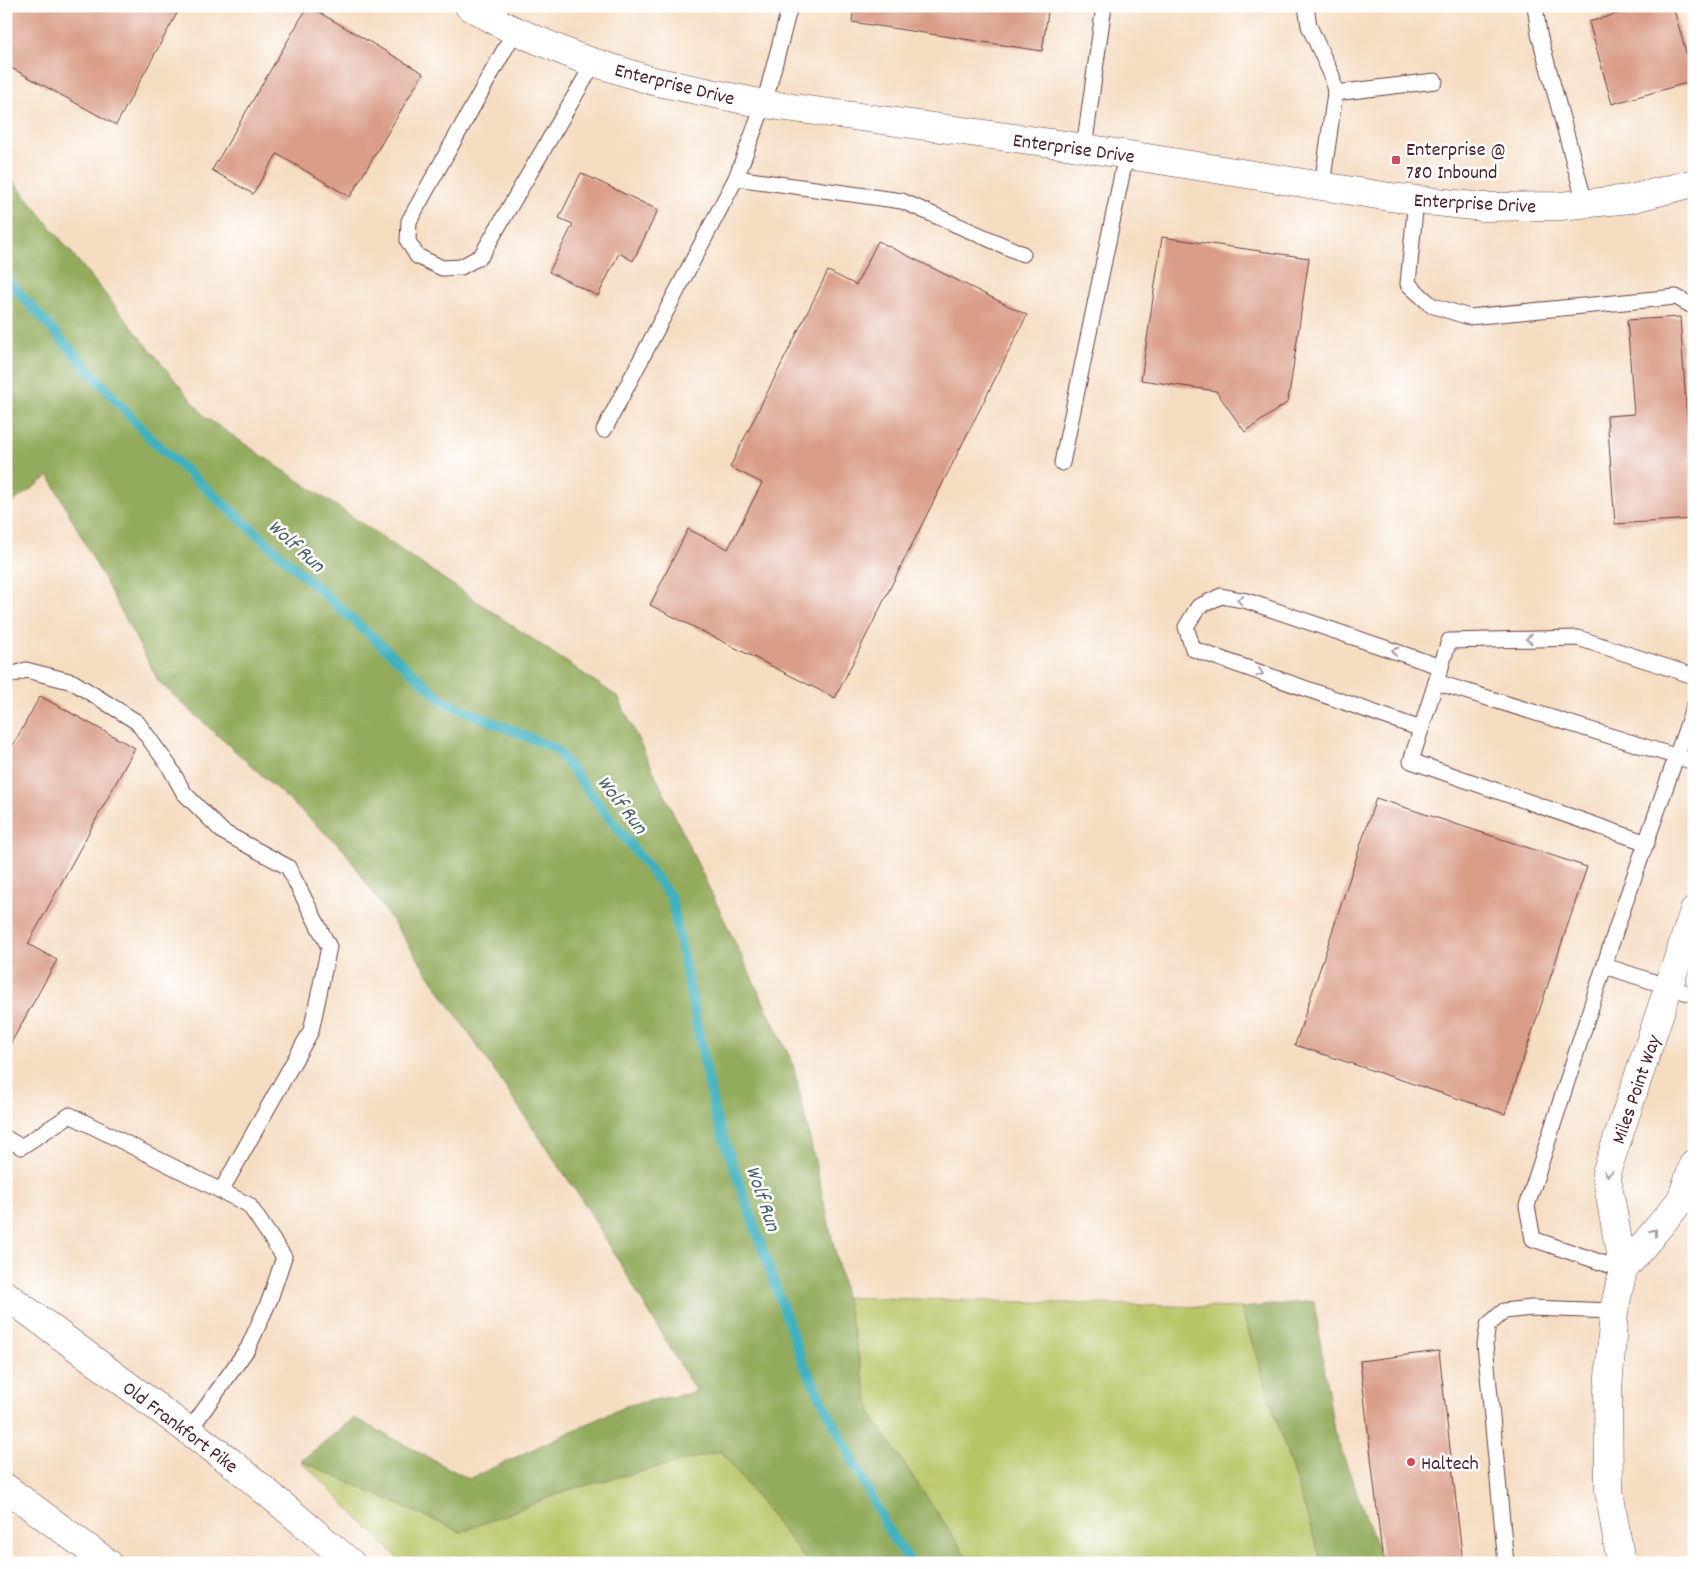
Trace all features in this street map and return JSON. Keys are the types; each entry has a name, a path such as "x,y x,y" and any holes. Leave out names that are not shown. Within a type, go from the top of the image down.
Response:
{"street":[{"name":"Enterprise Drive","path":"469,6 515,31 594,63 653,81 764,104 1084,148 1416,200 1483,206 1560,206 1630,199 1694,183"},
{"name":"Miles Point Way","path":"1620,1563 1609,1490 1608,1390 1614,1311 1623,1270 1606,1173 1682,991 1694,911"},
{"name":"Miles Point Way","path":"1623,1270 1681,1200 1694,1163"},
{"name":"Old Frankfort Pike","path":"6,1295 232,1463 351,1563"},
{"path":"6,1488 108,1563"}],"lane":[{"path":"604,430 736,178 764,104 790,6"},
{"path":"1084,148 1104,6"},
{"path":"1306,6 1309,26 1332,76 1335,93 1322,186"},
{"path":"1535,6 1540,34 1585,204"},
{"path":"515,31 409,221 408,241 416,256 442,268 460,267 481,256 594,63"},
{"path":"1335,93 1435,81"},
{"path":"1062,463 1126,155"},
{"path":"736,178 902,201 1023,254"},
{"path":"1416,200 1408,284 1431,305 1469,317 1676,297 1694,307"},
{"path":"1421,729 1193,649 1186,627 1198,607 1221,596 1247,601 1441,667"},
{"path":"1647,843 1411,761 1449,641 1578,638 1694,676"},
{"path":"6,677 26,670 73,682 137,722 169,766 184,793 222,832 288,867 329,947 311,1031 221,1191"},
{"path":"1436,682 1694,762"},
{"path":"1623,1270 1533,1239 1527,1206 1619,920 1694,706"},
{"path":"1605,966 1682,991"},
{"path":"6,1138 21,1147 70,1115 248,1205 284,1256 270,1299 248,1348 189,1431"},
{"path":"1506,1563 1485,1344 1488,1325 1504,1311 1531,1308 1614,1311"}],"green space":[{"path":"6,172 205,417 618,697 793,1064 872,1416 971,1563 808,1563 721,1451 571,1489 461,1532 301,1461 354,1418 469,1479 628,1405 696,1392 588,1209 344,850 159,682 49,476 6,507"},
{"path":"845,1297 1241,1308 1322,1563 971,1563 872,1416"},
{"path":"1314,1301 1334,1431 1383,1563 1322,1563 1241,1308"},
{"path":"721,1451 808,1563 403,1563 301,1461 461,1532 571,1489"}],"building":[{"path":"10,6 181,6 116,125 6,65 6,14"},
{"path":"308,6 423,73 350,197 277,154 253,194 212,170"},
{"path":"854,6 1049,6 1042,51 852,22"},
{"path":"1644,6 1673,6 1694,81 1612,104 1589,22"},
{"path":"581,173 658,210 633,261 619,253 598,296 549,272 573,224 559,218"},
{"path":"1162,237 1309,258 1288,402 1245,432 1216,391 1141,380"},
{"path":"878,241 1027,315 835,698 650,605 688,529 728,549 762,483 730,467 828,271 856,285"},
{"path":"1680,317 1694,519 1615,524 1607,416 1634,414 1627,320"},
{"path":"40,696 135,748 28,944 57,960 6,1052 6,758"},
{"path":"1376,798 1587,867 1505,1114 1295,1045"},
{"name":"Haltech","path":"1439,1351 1463,1563 1383,1563 1360,1361"}],"waterway":[{"name":"Wolf Run","path":"6,278 152,440 445,702 556,749 671,897 715,1114 802,1361 891,1535 911,1563"}],"place":[{"name":"Enterprise @ 780 Inbound","path":"1396,160"},
{"name":"Haltech","path":"1411,1462"}]}
